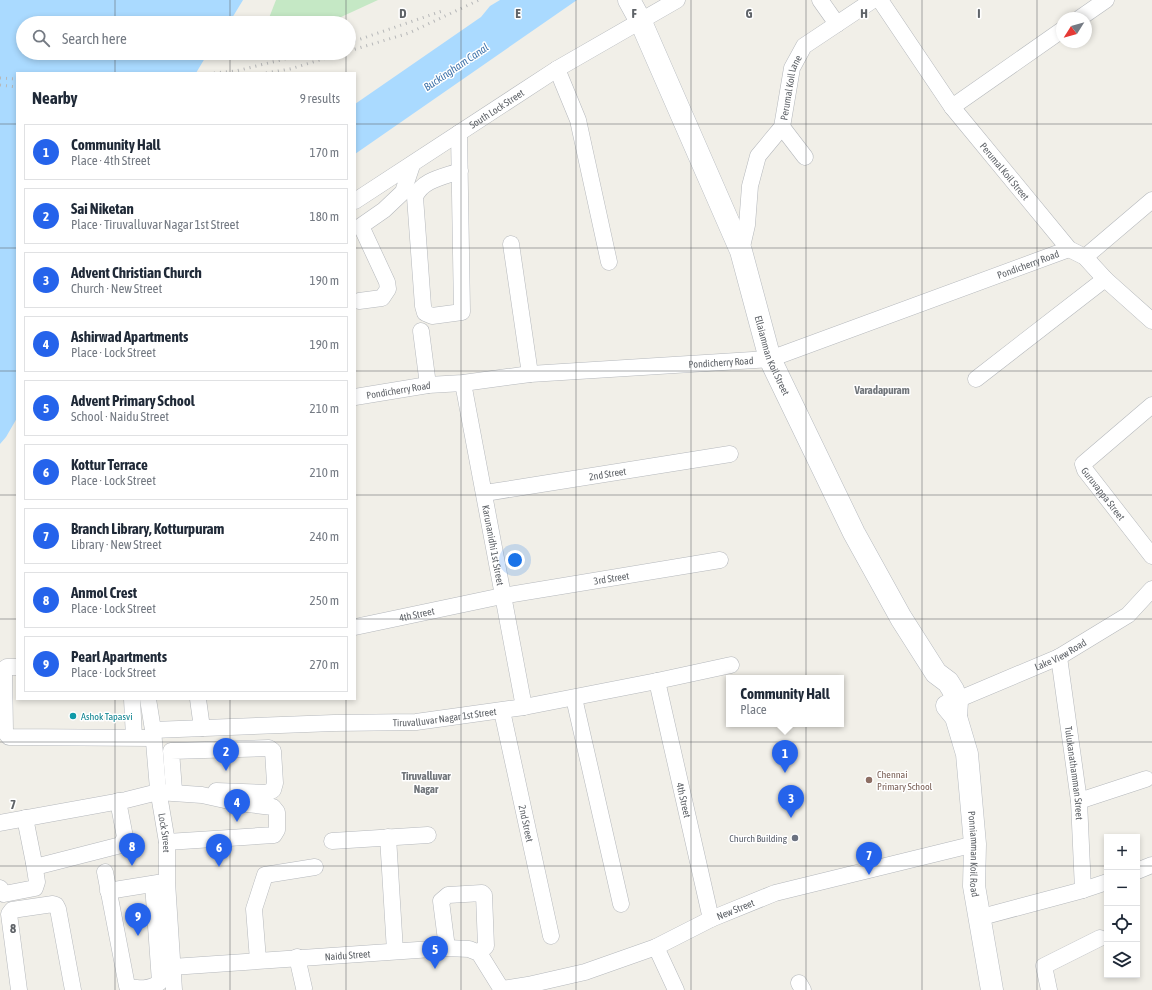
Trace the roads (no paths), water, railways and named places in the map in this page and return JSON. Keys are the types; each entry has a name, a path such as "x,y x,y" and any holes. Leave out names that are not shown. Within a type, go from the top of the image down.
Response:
{"street":[{"name":"Ellaiamman Koil Street","path":"629,0 641,22 740,251 770,359 854,533 901,618 936,673 938,691 956,709"},
{"name":"South Lock Street","path":"356,200 557,70 677,0"},
{"path":"820,0 837,24"},
{"name":"Perumal Koil Lane","path":"740,251 747,225 750,186 758,156 782,127 792,68 795,62 804,46 873,0"},
{"name":"Perumal Koil Street","path":"880,0 952,107 1069,249 1084,257 1105,279 1152,321"},
{"path":"1089,12 1106,0"},
{"path":"952,107 1056,34"},
{"path":"557,70 578,120 609,262"},
{"path":"782,127 805,158"},
{"path":"459,133 460,171 462,312 432,316 425,313 423,306 414,197 424,184 460,171"},
{"path":"359,301 382,298 388,289 388,282 358,228 384,210 403,192 412,165"},
{"path":"1084,257 1152,200"},
{"path":"511,244 530,374"},
{"name":"Pondicherry Road","path":"356,397 408,388 427,381 463,383 530,374 770,359 1069,249"},
{"path":"976,379 1105,279"},
{"path":"421,331 427,381"},
{"name":"Karunanidhi 1st Street","path":"463,383 485,493 502,596 524,707"},
{"name":"Guruvappa Street","path":"1152,405 1084,462 1083,467 1152,556"},
{"name":"2nd Street","path":"485,493 730,454"},
{"name":"3rd Street","path":"502,596 720,560"},
{"name":"Lake View Road","path":"956,709 1059,657 1128,615 1152,589"},
{"name":"4th Street","path":"356,627 502,596"},
{"name":"Tulukanathamman Street","path":"1059,657 1079,801 1083,890"},
{"name":"Tiruvalluvar Nagar 1st Street","path":"16,667 7,667 4,669 5,732 8,736 153,737 202,728 334,723 416,722 502,711 574,698 731,665"},
{"name":"4th Street","path":"657,681 711,919"},
{"path":"574,698 621,904"},
{"path":"132,700 134,737"},
{"name":"Lock Street","path":"148,700 153,737 163,790 167,842 160,883 174,990"},
{"path":"198,700 202,728"},
{"name":"Ponniamman Koil Road","path":"956,709 967,754 975,844 974,886 978,918 992,990"},
{"name":"2nd Street","path":"502,711 551,936"},
{"path":"0,823 118,801 163,790 267,793 273,790 275,783 274,758 273,751 269,748 171,751 153,737"},
{"path":"163,790 171,751"},
{"path":"1079,801 1146,779"},
{"path":"163,790 202,795 238,804 273,807 277,812 277,830 274,835 167,842"},
{"path":"34,863 39,866 121,845 125,837 118,801"},
{"path":"0,888 4,894 35,888 37,882 25,818"},
{"path":"332,841 428,835"},
{"path":"388,837 395,951"},
{"name":"New Street","path":"502,990 585,972 656,947 711,919 775,893 975,844"},
{"path":"1140,870 1152,865"},
{"path":"258,960 254,909 265,875 315,866"},
{"path":"105,872 108,891 127,986 133,989 154,986 160,982 160,883 108,891"},
{"path":"978,918 1104,883"},
{"path":"447,948 441,901 448,895 482,893 484,895 486,946 479,953 502,990"},
{"path":"19,990 9,914 12,910 53,904 56,905 58,910 73,990"},
{"path":"0,924 9,990"},
{"path":"1049,990 1044,966 1100,938"},
{"path":"656,947 676,990"},
{"name":"Naidu Street","path":"172,967 297,957 447,948 469,949 479,953"},
{"path":"297,957 304,988"}],"water":[{"path":"0,0 243,0 233,16 16,16 16,60 204,60 197,72 16,72 16,420 0,444"},
{"name":"Buckingham Canal","path":"500,0 577,0 356,153 356,103 481,17 490,6"}],"railway":[{"path":"356,49 409,33 479,0"},
{"path":"356,41 445,10"},
{"path":"225,72 236,71 281,60"},
{"path":"272,72 290,69 320,60"},
{"path":"0,78 16,79"},
{"path":"0,85 16,87"}],"place":[{"name":"Ashok Tapasvi","path":"73,716"},
{"name":"Sai Niketan","path":"226,771"},
{"name":"Community Hall","path":"785,773"},
{"name":"Chennai Primary School","path":"869,780"},
{"name":"Advent Christian Church","path":"791,818"},
{"name":"Ashirwad Apartments","path":"237,822"},
{"name":"Church Building","path":"795,838"},
{"name":"Anmol Crest","path":"132,866"},
{"name":"Kottur Terrace","path":"219,867"},
{"name":"Branch Library, Kotturpuram","path":"869,875"},
{"name":"Pearl Apartments","path":"138,936"},
{"name":"Advent Primary School","path":"435,969"}],"district":[{"name":"Varadapuram","path":"882,390"},
{"name":"Tiruvalluvar Nagar","path":"426,782"}]}
